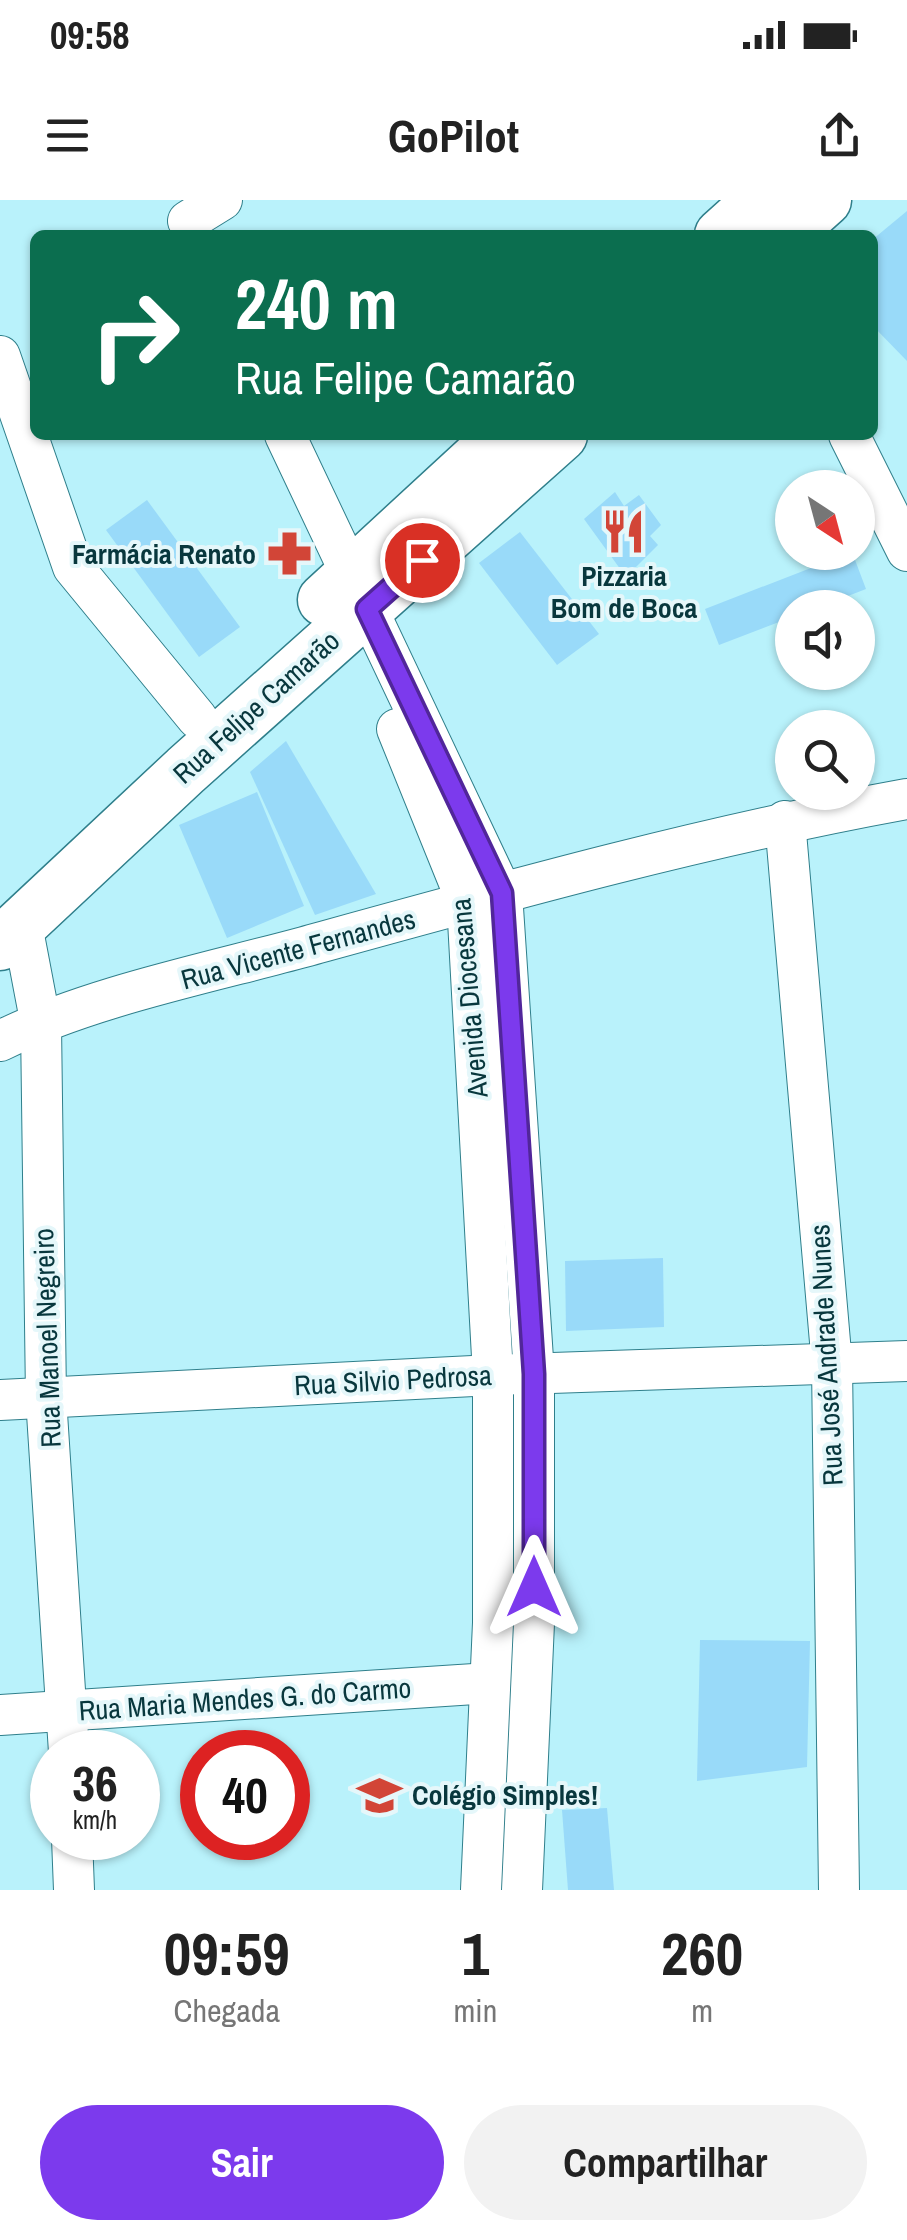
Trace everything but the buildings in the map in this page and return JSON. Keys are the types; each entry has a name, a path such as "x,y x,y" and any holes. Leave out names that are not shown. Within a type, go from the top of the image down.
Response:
{"main road":[{"path":"727,230 760,200"},
{"path":"792,230 825,200"},
{"name":"Rua Felipe Camarão","path":"7,926 356,602 499,440"},
{"name":"Rua Felipe Camarão","path":"7,926 197,718 356,602 554,440"}],"street":[{"path":"187,218 222,200"},
{"path":"0,356 72,567 197,718"},
{"name":"Avenida Diocesana","path":"287,440 484,898 534,1374 534,1623 522,1890"},
{"path":"851,440 907,552"},
{"name":"Rua Vicente Fernandes","path":"41,1025 147,990 484,898 785,821 907,799"},
{"name":"Rua José Andrade Nunes","path":"785,821 832,1365 839,1890"},
{"name":"Avenida Diocesana","path":"481,1890 493,1623 484,898"},
{"name":"Rua Manoel Negreiro","path":"7,926 41,1025 46,1398 68,1730"},
{"path":"0,1041 41,1025"},
{"name":"Rua Silvio Pedrosa","path":"0,1400 492,1375 907,1361"},
{"path":"493,1623 534,1623"},
{"name":"Rua Maria Mendes G. do Carmo","path":"0,1715 490,1683"},
{"path":"73,1860 74,1890"}],"place":[{"name":"Pizzaria Bom de Boca","path":"624,531"},
{"name":"Farmácia Renato","path":"289,554"},
{"name":"Colégio Simples!","path":"379,1795"}],"route":[{"path":"422,560 367,609 502,893 534,1374 534,1587"}]}
